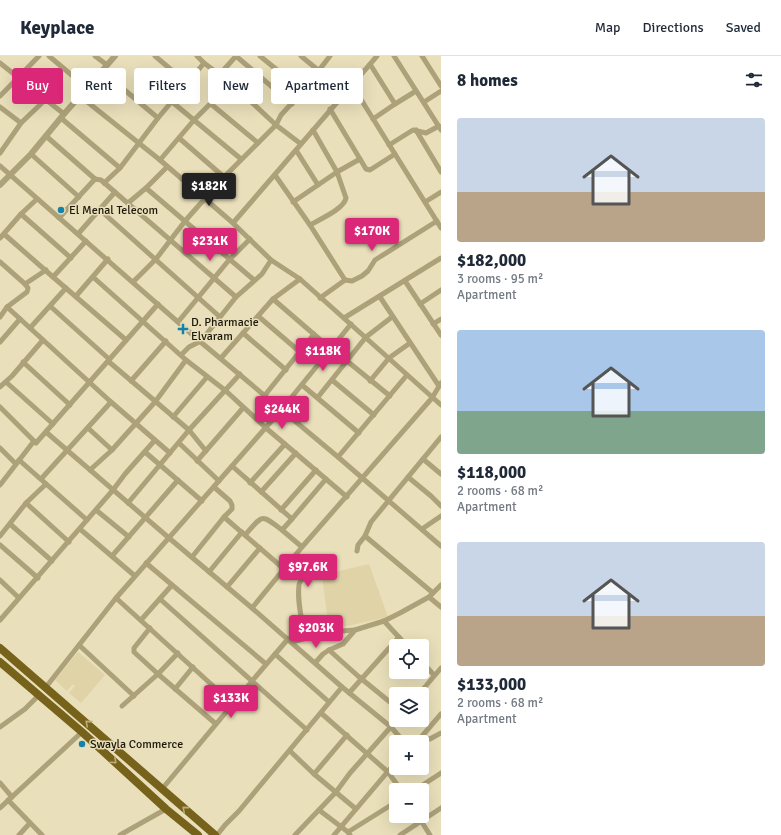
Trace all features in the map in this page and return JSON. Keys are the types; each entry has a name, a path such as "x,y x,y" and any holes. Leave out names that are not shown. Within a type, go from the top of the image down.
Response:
{"highway":[{"path":"0,648 216,835"},
{"path":"0,662 82,732 166,809 198,835"}],"street":[{"path":"26,68 39,56"},
{"path":"49,56 71,75"},
{"path":"95,56 108,65"},
{"path":"105,68 115,56"},
{"path":"155,56 169,68"},
{"path":"198,56 211,68"},
{"path":"225,68 236,56 271,86"},
{"path":"260,56 275,68"},
{"path":"301,56 316,68"},
{"path":"320,68 330,56"},
{"path":"363,73 377,56"},
{"path":"389,145 413,130 426,133 440,128 394,56"},
{"path":"422,56 441,86"},
{"path":"0,63 12,72"},
{"path":"200,68 204,63"},
{"path":"370,64 395,104"},
{"path":"0,96 12,83"},
{"path":"373,119 416,90"},
{"path":"126,91 158,118"},
{"path":"424,102 441,92"},
{"path":"363,103 441,228"},
{"path":"0,153 21,123 41,104"},
{"path":"51,104 120,168"},
{"path":"0,185 31,154 73,104"},
{"path":"90,104 160,160 250,239 271,260 300,279 441,405"},
{"path":"104,183 120,168 169,104"},
{"path":"175,104 241,159"},
{"path":"160,160 194,120 211,104 258,143"},
{"path":"254,104 276,125 301,144"},
{"path":"133,282 156,259 185,221 224,177 276,125 281,115 292,104"},
{"path":"232,223 336,104"},
{"path":"0,107 21,123"},
{"path":"330,110 366,169 370,170 395,154"},
{"path":"310,225 335,210 346,200 345,192 337,172 313,130"},
{"path":"416,130 441,172"},
{"path":"46,136 172,240 236,297"},
{"path":"179,138 224,177"},
{"path":"296,150 318,185"},
{"path":"31,154 79,197"},
{"path":"293,202 337,172 360,159"},
{"path":"0,166 108,259 178,322 389,500 441,546"},
{"path":"128,203 167,167"},
{"path":"275,175 310,225 345,280"},
{"path":"59,218 95,178"},
{"path":"146,188 254,280"},
{"path":"78,234 115,192"},
{"path":"425,202 441,192"},
{"path":"0,238 21,214 37,199"},
{"path":"100,210 220,317"},
{"path":"21,214 70,258"},
{"path":"320,298 345,280 352,281 362,276 368,271 375,260 437,221"},
{"path":"4,234 126,340"},
{"path":"178,322 229,260 250,239"},
{"path":"53,277 86,241"},
{"path":"344,318 441,258"},
{"path":"76,296 108,259"},
{"path":"181,355 189,347 201,341 236,297 262,274 271,260"},
{"path":"0,262 26,284 28,288 27,292 7,308 0,317"},
{"path":"26,284 46,270"},
{"path":"93,277 186,360 226,391 243,408 347,497"},
{"path":"221,358 273,299 300,279"},
{"path":"405,281 441,335"},
{"path":"30,328 66,288"},
{"path":"420,304 441,290"},
{"path":"252,608 302,547 432,398 440,385 392,317 380,297"},
{"path":"273,299 331,349"},
{"path":"1,482 34,441 36,443 46,432 158,304"},
{"path":"50,306 131,381 189,430 206,451"},
{"path":"7,308 170,453"},
{"path":"258,316 300,352"},
{"path":"318,398 366,337 392,317"},
{"path":"433,324 441,318"},
{"path":"0,342 20,319"},
{"path":"46,687 116,598 266,428 351,324"},
{"path":"243,333 286,370"},
{"path":"265,395 314,334"},
{"path":"0,387 44,340"},
{"path":"131,381 166,341"},
{"path":"370,381 389,358 410,343"},
{"path":"90,470 112,450 136,424 155,402 186,360"},
{"path":"347,361 390,396"},
{"path":"24,362 70,405"},
{"path":"128,503 189,430 240,374"},
{"path":"338,457 407,375"},
{"path":"173,417 207,377"},
{"path":"332,380 374,415"},
{"path":"6,382 53,424"},
{"path":"302,385 359,433"},
{"path":"41,479 111,402"},
{"path":"0,407 34,441"},
{"path":"197,461 243,408"},
{"path":"88,428 112,450"},
{"path":"46,432 349,693 389,725"},
{"path":"0,620 69,542 155,440"},
{"path":"357,551 358,545 365,536 371,522 440,440"},
{"path":"179,443 219,481"},
{"path":"250,483 285,444"},
{"path":"0,448 41,479 87,520"},
{"path":"145,452 202,501"},
{"path":"261,492 296,453"},
{"path":"424,459 441,474"},
{"path":"232,466 292,519"},
{"path":"281,510 316,470"},
{"path":"408,477 441,506"},
{"path":"282,530 326,479"},
{"path":"112,556 178,480"},
{"path":"0,536 26,503 46,484"},
{"path":"192,557 232,509 230,501 214,487"},
{"path":"26,503 69,542"},
{"path":"96,510 129,537"},
{"path":"422,529 441,516"},
{"path":"224,517 284,569"},
{"path":"209,572 244,533 262,518 268,518 302,547"},
{"path":"10,524 52,561"},
{"path":"80,529 135,576"},
{"path":"365,536 431,595 441,607"},
{"path":"0,545 38,578"},
{"path":"227,587 260,548"},
{"path":"295,556 307,566 308,569 306,575 300,581 299,592 305,638"},
{"path":"146,563 266,664"},
{"path":"0,580 19,598"},
{"path":"141,620 172,585"},
{"path":"162,789 266,664 290,641 335,630 355,630 384,621 431,595 441,585"},
{"path":"116,598 233,704"},
{"path":"160,599 307,730"},
{"path":"349,693 399,637 384,621"},
{"path":"150,628 134,648 134,652 216,724"},
{"path":"315,663 329,650 343,644 355,630"},
{"path":"79,645 134,696"},
{"path":"329,650 361,679 389,701"},
{"path":"122,706 158,674 178,653"},
{"path":"275,654 329,702"},
{"path":"175,689 193,667"},
{"path":"425,687 441,668"},
{"path":"429,670 434,675"},
{"path":"216,835 239,811 342,687"},
{"path":"0,727 25,709 39,695"},
{"path":"321,713 368,753 388,772 396,783"},
{"path":"424,735 441,714"},
{"path":"295,835 336,792 350,773 391,727 398,735"},
{"path":"0,808 82,732"},
{"path":"429,739 441,733"},
{"path":"314,774 347,735"},
{"path":"290,751 314,774 356,809"},
{"path":"334,835 388,772"},
{"path":"426,783 441,773"},
{"path":"0,783 30,823 42,835"},
{"path":"319,810 349,834 389,807"},
{"path":"429,814 441,808"},
{"path":"120,835 166,809"},
{"path":"19,835 30,823"},
{"path":"400,835 414,823"},
{"path":"423,823 430,835"}],"shaded area":[{"path":"369,564 388,617 329,630 322,575"},
{"path":"78,652 105,675 81,703 69,693 75,686 73,684 67,691 55,680"}],"place":[{"name":"El Menal Telecom","path":"61,210"},
{"name":"D. Pharmacie Elvaram","path":"183,329"},
{"name":"Swayla Commerce","path":"82,744"}]}
